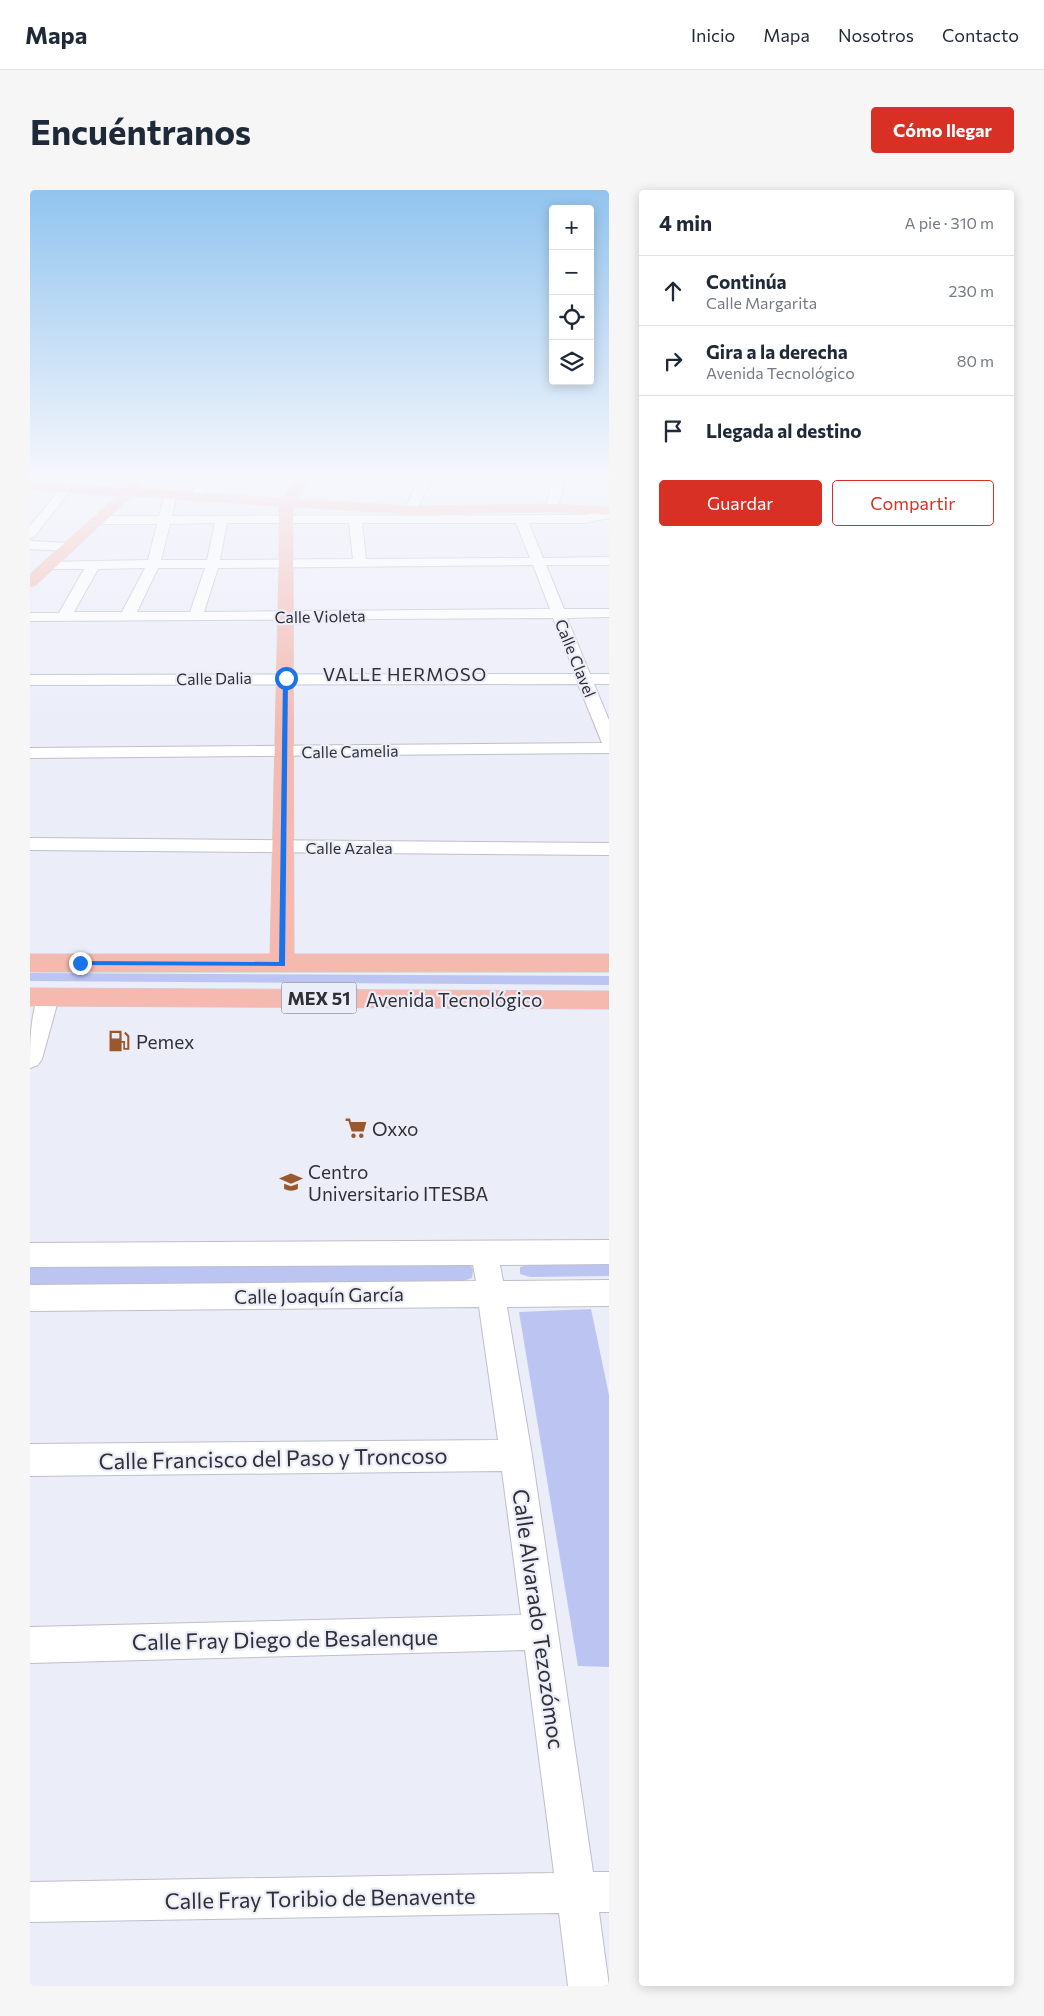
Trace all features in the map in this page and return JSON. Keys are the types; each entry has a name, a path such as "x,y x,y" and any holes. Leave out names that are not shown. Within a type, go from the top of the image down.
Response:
{"main road":[{"path":"31,579 55,561"},
{"path":"282,964 287,563"},
{"name":"Avenida Tecnológico","path":"30,963 609,963"},
{"name":"Avenida Tecnológico","path":"39,997 609,1000"}],"street":[{"path":"127,617 154,561"},
{"path":"195,617 214,561"},
{"name":"Calle Clavel","path":"538,561 609,740"},
{"path":"50,565 609,561"},
{"path":"64,617 93,565"},
{"name":"Calle Violeta","path":"30,617 287,617 609,613"},
{"name":"Calle Dalia","path":"30,680 609,678"},
{"name":"Calle Camelia","path":"30,753 609,748"},
{"name":"Calle Azalea","path":"30,844 609,849"},
{"path":"30,1059 39,997"},
{"path":"30,1255 609,1252"},
{"name":"Calle Alvarado Tezozómoc","path":"486,1253 540,1632 592,1893 588,1986"},
{"name":"Calle Joaquín García","path":"30,1298 491,1293 608,1297"},
{"name":"Calle Francisco del Paso y Troncoso","path":"30,1460 516,1455"},
{"name":"Calle Fray Diego de Besalenque","path":"30,1645 540,1632"},
{"name":"Calle Fray Toribio de Benavente","path":"30,1902 592,1893"}],"shaded area":[{"path":"30,973 609,976 609,985 30,981"},
{"path":"30,1264 470,1264 473,1270 472,1278 463,1281 30,1290"},
{"path":"609,1264 609,1276 530,1277 520,1274 520,1267 528,1265"},
{"path":"591,1309 609,1395 609,1667 578,1666 519,1312"}],"place":[{"name":"Pemex","path":"119,1041"},
{"name":"Oxxo","path":"356,1128"},
{"name":"Centro Universitario ITESBA","path":"291,1182"}],"district":[{"name":"VALLE HERMOSO","path":"405,674"}],"route":[{"path":"80,963 282,964 286,678"}]}
